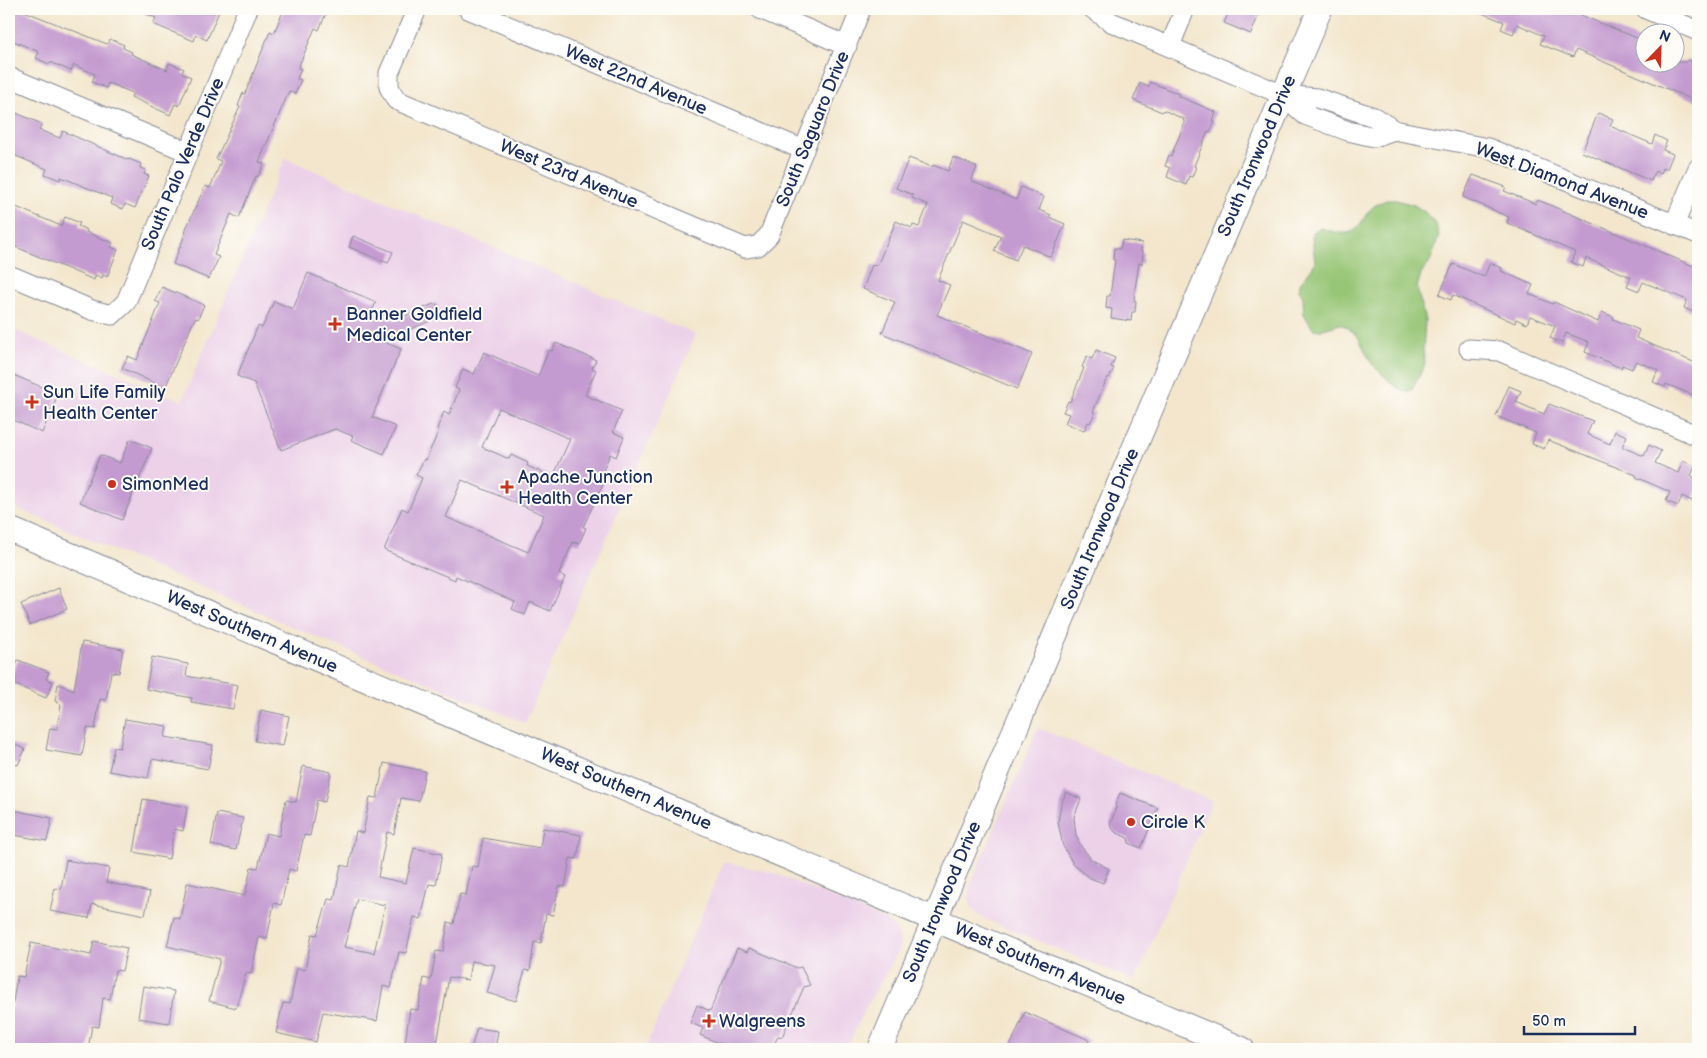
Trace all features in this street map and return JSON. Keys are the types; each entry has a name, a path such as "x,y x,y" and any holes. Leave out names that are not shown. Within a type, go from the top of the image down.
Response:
{"main road":[{"name":"South Ironwood Drive","path":"880,1049 1320,9"},
{"name":"West Southern Avenue","path":"9,529 1242,1049"}],"street":[{"name":"South Palo Verde Drive","path":"9,275 92,310 112,315 126,302 248,9"},
{"name":"West 23rd Avenue","path":"417,9 390,73 389,87 396,100 745,248 758,246"},
{"name":"West 22nd Avenue","path":"468,9 804,150"},
{"path":"760,9 847,46"},
{"name":"South Saguaro Drive","path":"758,246 770,235 862,9"},
{"name":"West Diamond Avenue","path":"1093,9 1111,22 1283,95 1317,98 1374,117 1394,130 1488,148 1698,234"},
{"path":"1170,46 1185,9"},
{"path":"1646,9 1698,31"},
{"path":"9,77 188,152"},
{"path":"1674,225 1698,168"},
{"path":"1469,349 1499,352 1698,436"}],"shaded area":[{"path":"285,158 696,335 525,723 321,639 9,505 9,328 182,401"},
{"path":"1038,728 1212,801 1135,981 983,918 971,907 969,888"},
{"path":"724,862 774,873 886,920 896,929 900,944 898,952 862,1014 847,1049 645,1049"}],"green space":[{"path":"1386,200 1396,200 1414,205 1425,212 1436,225 1439,236 1429,264 1421,273 1417,288 1425,321 1423,350 1425,364 1412,390 1406,392 1393,385 1372,364 1358,337 1347,327 1340,324 1320,330 1313,329 1304,314 1303,297 1299,290 1300,283 1315,262 1313,232 1320,228 1341,233 1352,232 1371,209"}],"building":[{"path":"12,9 19,9 107,44 110,39 124,45 123,48 132,52 131,54 167,70 169,63 184,69 182,73 191,77 179,106 175,104 170,115 131,97 133,93 108,83 106,88 92,82 95,74 74,65 71,71 36,58 39,52 9,39 9,17"},
{"path":"134,9 220,9 207,40 196,35 194,41 153,24 156,18"},
{"path":"284,9 328,9 319,30 315,28 298,68 301,69 297,79 301,80 295,94 289,91 259,162 264,164 258,177 256,176 239,218 231,214 214,255 219,257 209,279 173,264 205,186 210,188 216,174 221,161 216,159 240,107 238,106 243,93 245,94 270,31 274,33"},
{"path":"1230,9 1248,9 1259,14 1251,34 1224,23"},
{"path":"1472,9 1540,9 1553,14 1556,9 1566,9 1634,37 1634,72 1684,72 1684,62 1688,60 1698,64 1694,77 1698,78 1698,102 1576,50 1573,57 1540,44 1544,36 1517,24 1513,34 1501,29 1504,22"},
{"path":"1150,82 1216,112 1213,121 1215,122 1210,132 1208,131 1194,166 1196,167 1192,177 1189,176 1186,185 1167,177 1170,168 1165,166 1185,122 1183,121 1184,119 1133,100 1140,83 1148,87"},
{"path":"9,110 42,124 39,130 60,138 63,131 141,164 140,168 146,170 144,174 149,176 135,208 125,204 123,209 110,204 112,198 61,177 60,180 45,174 47,169 9,153"},
{"path":"1598,113 1613,119 1610,126 1652,144 1655,135 1667,141 1663,150 1673,154 1667,169 1663,168 1661,174 1655,171 1651,181 1582,152"},
{"path":"953,157 977,167 971,181 1016,200 1021,187 1044,197 1039,210 1065,224 1051,257 1023,245 1016,260 994,251 1001,236 963,220 938,280 950,285 937,315 1032,354 1017,389 882,333 895,302 863,289 872,265 877,266 896,221 912,228 913,225 919,227 928,205 912,198 913,195 896,188 909,158 948,171"},
{"path":"1473,175 1506,187 1504,191 1536,204 1538,200 1698,268 1698,314 1684,308 1687,300 1643,282 1639,291 1627,286 1631,277 1586,258 1583,267 1571,262 1575,252 1507,223 1509,217 1463,197"},
{"path":"9,204 61,226 65,217 80,223 78,226 87,230 86,232 113,243 111,247 118,250 107,277 103,275 102,278 96,275 94,280 9,244"},
{"path":"353,236 393,252 388,263 349,247"},
{"path":"1122,240 1142,243 1141,252 1143,252 1142,264 1139,263 1135,289 1135,312 1132,312 1131,321 1111,318 1112,309 1106,308 1107,296 1110,296 1115,260 1113,260 1114,248 1120,249"},
{"path":"1490,263 1502,268 1501,271 1533,285 1529,294 1553,304 1554,302 1598,322 1602,312 1639,330 1636,338 1698,364 1698,397 1666,384 1665,387 1653,382 1658,370 1636,361 1632,369 1622,365 1621,368 1585,352 1589,342 1566,333 1562,343 1550,338 1555,326 1530,316 1527,324 1516,319 1515,323 1453,295 1451,300 1439,295 1453,264 1484,277"},
{"path":"308,273 376,302 372,311 395,320 436,303 442,316 382,341 401,349 372,417 396,427 384,454 351,440 353,436 335,429 281,450 254,383 237,376 258,326 262,328 274,301 293,309"},
{"path":"162,287 204,305 198,319 195,318 165,388 122,368 128,356 137,360 160,303 155,301"},
{"path":"556,343 596,360 592,368 596,370 585,395 622,411 613,432 624,437 616,457 610,454 600,478 605,480 583,527 586,528 579,544 573,542 559,574 565,577 550,611 530,602 525,615 512,609 515,602 456,576 455,580 384,550 402,508 408,511 422,478 416,475 424,459 426,460 439,430 437,429 444,412 449,415 459,390 455,388 463,369 474,374 484,352 538,376 549,350 552,351","holes":["499,408 570,439 553,477 527,466 528,463 511,455 509,459 482,447","462,480 544,515 528,552 446,517"]},
{"path":"1096,350 1115,358 1111,367 1114,368 1109,378 1107,378 1093,412 1095,413 1084,431 1065,423 1069,414 1063,412 1068,401 1070,402 1087,356 1092,359"},
{"name":"Sun Life Family Health Center","path":"9,373 58,394 42,433 11,419 14,411 9,409"},
{"path":"1509,386 1521,391 1516,402 1544,414 1549,404 1593,421 1587,434 1610,444 1615,431 1627,436 1622,447 1644,456 1649,445 1661,451 1655,463 1678,473 1683,461 1695,466 1691,476 1698,479 1698,487 1692,501 1682,496 1678,506 1666,501 1670,492 1636,477 1636,475 1548,440 1544,449 1532,444 1536,433 1496,416"},
{"name":"SimonMed","path":"130,439 152,448 122,520 80,502 100,455 120,463"},
{"path":"59,588 67,609 30,625 21,604"},
{"path":"82,642 123,649 119,673 111,672 106,700 100,699 95,729 87,728 82,756 46,750 50,728 57,729 61,704 55,701 58,684 74,690"},
{"path":"152,657 188,664 186,676 238,685 233,709 191,702 192,698 146,689"},
{"path":"18,660 49,672 46,679 53,682 46,698 9,682"},
{"path":"261,710 289,716 283,746 255,741"},
{"path":"125,719 167,726 165,737 213,745 208,769 152,759 148,778 109,771 114,747 120,748"},
{"path":"9,742 25,749 18,765 9,762"},
{"path":"384,763 425,771 419,801 401,798 394,834 387,832 378,877 406,883 414,848 442,854 436,885 429,884 421,919 414,917 406,953 399,952 391,988 383,986 377,1021 323,1012 316,1042 276,1033 283,1003 290,1004 297,968 305,970 312,934 317,935 328,899 334,900 341,865 349,867 356,831 363,833 370,797 377,798","holes":["357,899 385,905 374,953 344,947"]},
{"path":"303,766 331,772 325,802 317,800 310,836 304,835 296,871 289,869 281,905 274,903 267,939 259,937 251,974 246,973 236,1008 209,1001 220,959 167,946 174,917 180,919 187,883 245,896 251,867 258,868 266,833 279,836 286,800 296,802"},
{"name":"Circle K","path":"1066,792 1081,799 1074,817 1076,836 1091,859 1109,869 1103,883 1090,878 1073,864 1063,846 1058,822 1061,804"},
{"name":"Circle K","path":"1120,793 1158,808 1141,848 1129,843 1128,838 1115,832 1110,825"},
{"path":"143,799 187,807 183,831 174,829 169,859 134,852"},
{"path":"13,810 52,818 47,841 9,834"},
{"path":"217,813 243,818 236,850 211,845"},
{"path":"543,828 581,835 577,859 570,858 565,887 559,886 553,915 546,914 541,943 534,942 530,971 525,970 516,1001 487,993 495,965 471,961 468,980 449,977 436,1049 404,1049 410,1009 418,1010 424,978 431,980 436,951 443,952 448,922 454,924 460,894 466,895 472,866 478,867 483,838 540,848"},
{"path":"66,860 109,868 106,882 150,892 145,915 92,904 89,918 50,911 55,888 61,889"},
{"path":"94,941 127,948 122,971 115,970 110,999 103,998 99,1027 92,1026 88,1049 9,1049 9,1007 12,1008 17,976 24,977 31,943 91,955"},
{"name":"Walgreens","path":"737,948 747,952 749,948 797,968 801,967 810,985 804,987 782,1037 778,1036 772,1049 732,1049 700,1035 703,1028 690,1023 697,1005 710,1011"},
{"path":"143,986 174,991 169,1023 138,1018"},
{"path":"1025,1012 1089,1040 1085,1049 1009,1049"},
{"path":"477,1028 498,1031 495,1049 471,1049"}],"place":[{"name":"Banner Goldfield Medical Center","path":"335,324"},
{"name":"Sun Life Family Health Center","path":"32,402"},
{"name":"SimonMed","path":"112,484"},
{"name":"Apache Junction Health Center","path":"507,487"},
{"name":"Circle K","path":"1131,822"},
{"name":"Walgreens","path":"709,1021"}]}
